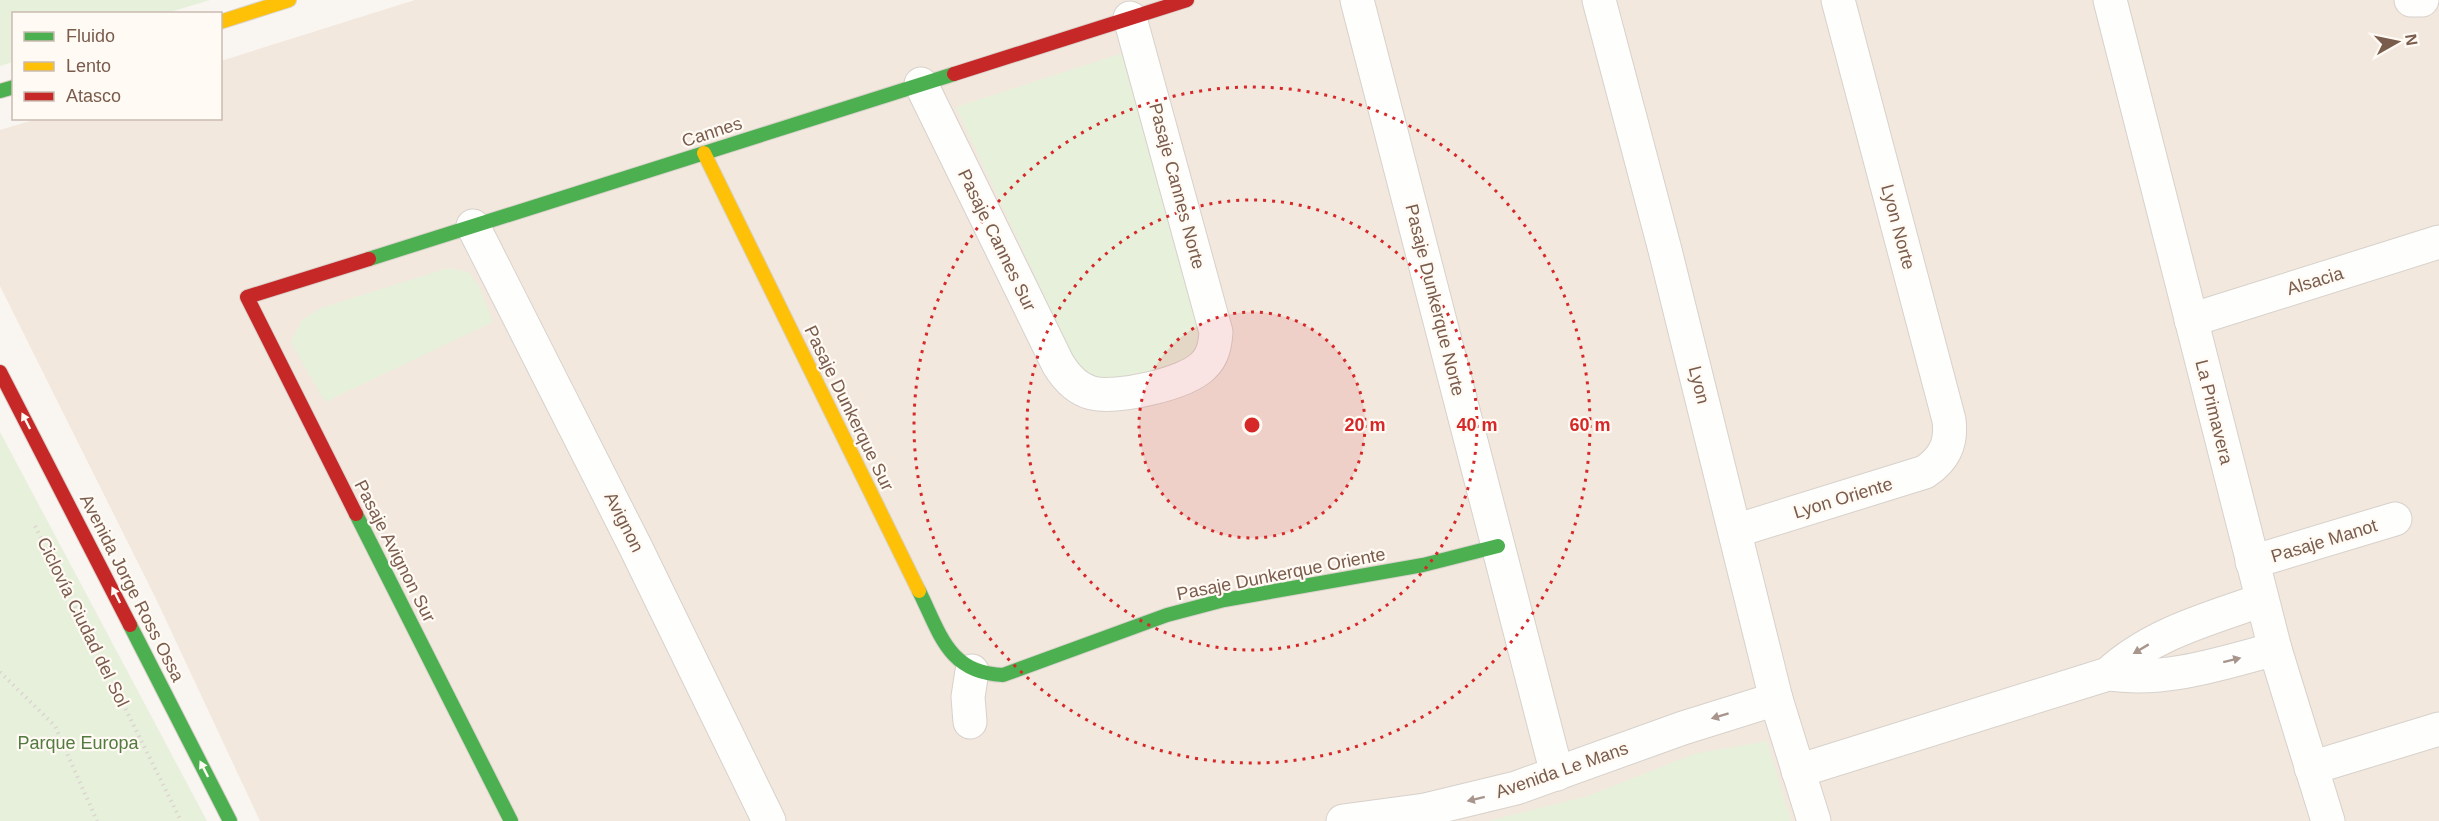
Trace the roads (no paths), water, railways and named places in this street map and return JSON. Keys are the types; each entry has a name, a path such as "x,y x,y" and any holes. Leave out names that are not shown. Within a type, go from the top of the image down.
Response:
{"street":[{"path":"222,21 289,0"},
{"name":"Cannes","path":"247,297 1187,0"},
{"name":"Pasaje Dunkerque Norte","path":"1357,0 1557,774"},
{"name":"Lyon","path":"1599,0 1665,250 1776,699 1814,821"},
{"name":"Lyon Norte","path":"1838,0 1949,420 1949,443 1945,453"},
{"name":"La Primavera","path":"2110,0 2275,649 2328,821"},
{"path":"2411,0 2422,0"},
{"name":"Pasaje Cannes Norte","path":"1082,389 1103,394 1150,388 1194,373 1212,355 1216,332 1130,18"},
{"name":"Pasaje Cannes Sur","path":"921,84 1058,364 1072,382 1082,389"},
{"name":"Pasaje Dunkerque Sur","path":"704,153 945,644 951,655 972,671"},
{"name":"Avignon","path":"473,226 636,546 769,821"},
{"name":"Alsacia","path":"2191,320 2439,242"},
{"name":"Pasaje Avignon Sur","path":"247,297 511,821"},
{"name":"Avenida Jorge Ross Ossa","path":"0,372 230,821"},
{"name":"Lyon Oriente","path":"1735,531 1925,472 1945,453"},
{"name":"Pasaje Manot","path":"2252,562 2395,519"},
{"name":"Pasaje Dunkerque Oriente","path":"972,671 987,675 1003,675 1112,633 1201,606 1285,588 1347,580 1423,565 1498,546"},
{"path":"2108,674 2128,657 2158,639 2262,600"},
{"path":"1798,771 2108,674 2166,676 2275,649"},
{"path":"970,722 968,697 972,671"},
{"name":"Avenida Le Mans","path":"1343,821 1425,810 1474,800 1557,774 1683,728 1776,699"},
{"path":"2311,768 2439,729"}],"park label":[{"name":"Parque Europa","path":"78,743"}]}
